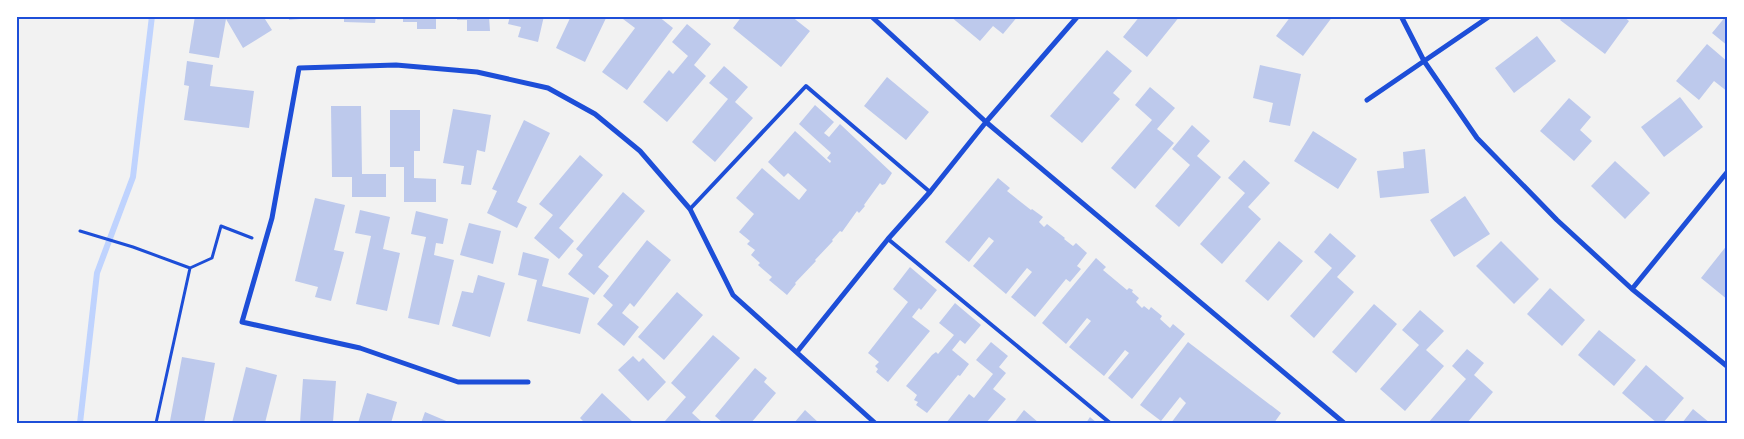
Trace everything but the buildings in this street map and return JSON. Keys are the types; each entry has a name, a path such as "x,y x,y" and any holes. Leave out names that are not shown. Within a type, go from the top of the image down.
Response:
{"street":[{"path":"871,16 986,122 1344,423"},
{"path":"798,352 888,239 1078,16"},
{"path":"1402,16 1424,61 1477,138 1557,220 1632,288 1728,367"},
{"path":"1367,100 1490,16"},
{"path":"528,382 458,382 360,348 242,322 272,218 299,68 396,65 477,72 548,88 594,114 640,151 690,209 733,294 875,423"},
{"path":"1632,288 1728,171"}],"lane":[{"path":"690,209 806,86 930,192"},
{"path":"888,239 1110,423"}],"path":[{"path":"80,231 133,247 190,268 212,258 221,226 265,242"},
{"path":"156,423 190,268"}],"waterway":[{"path":"80,423 97,273 133,177 152,16"}]}
